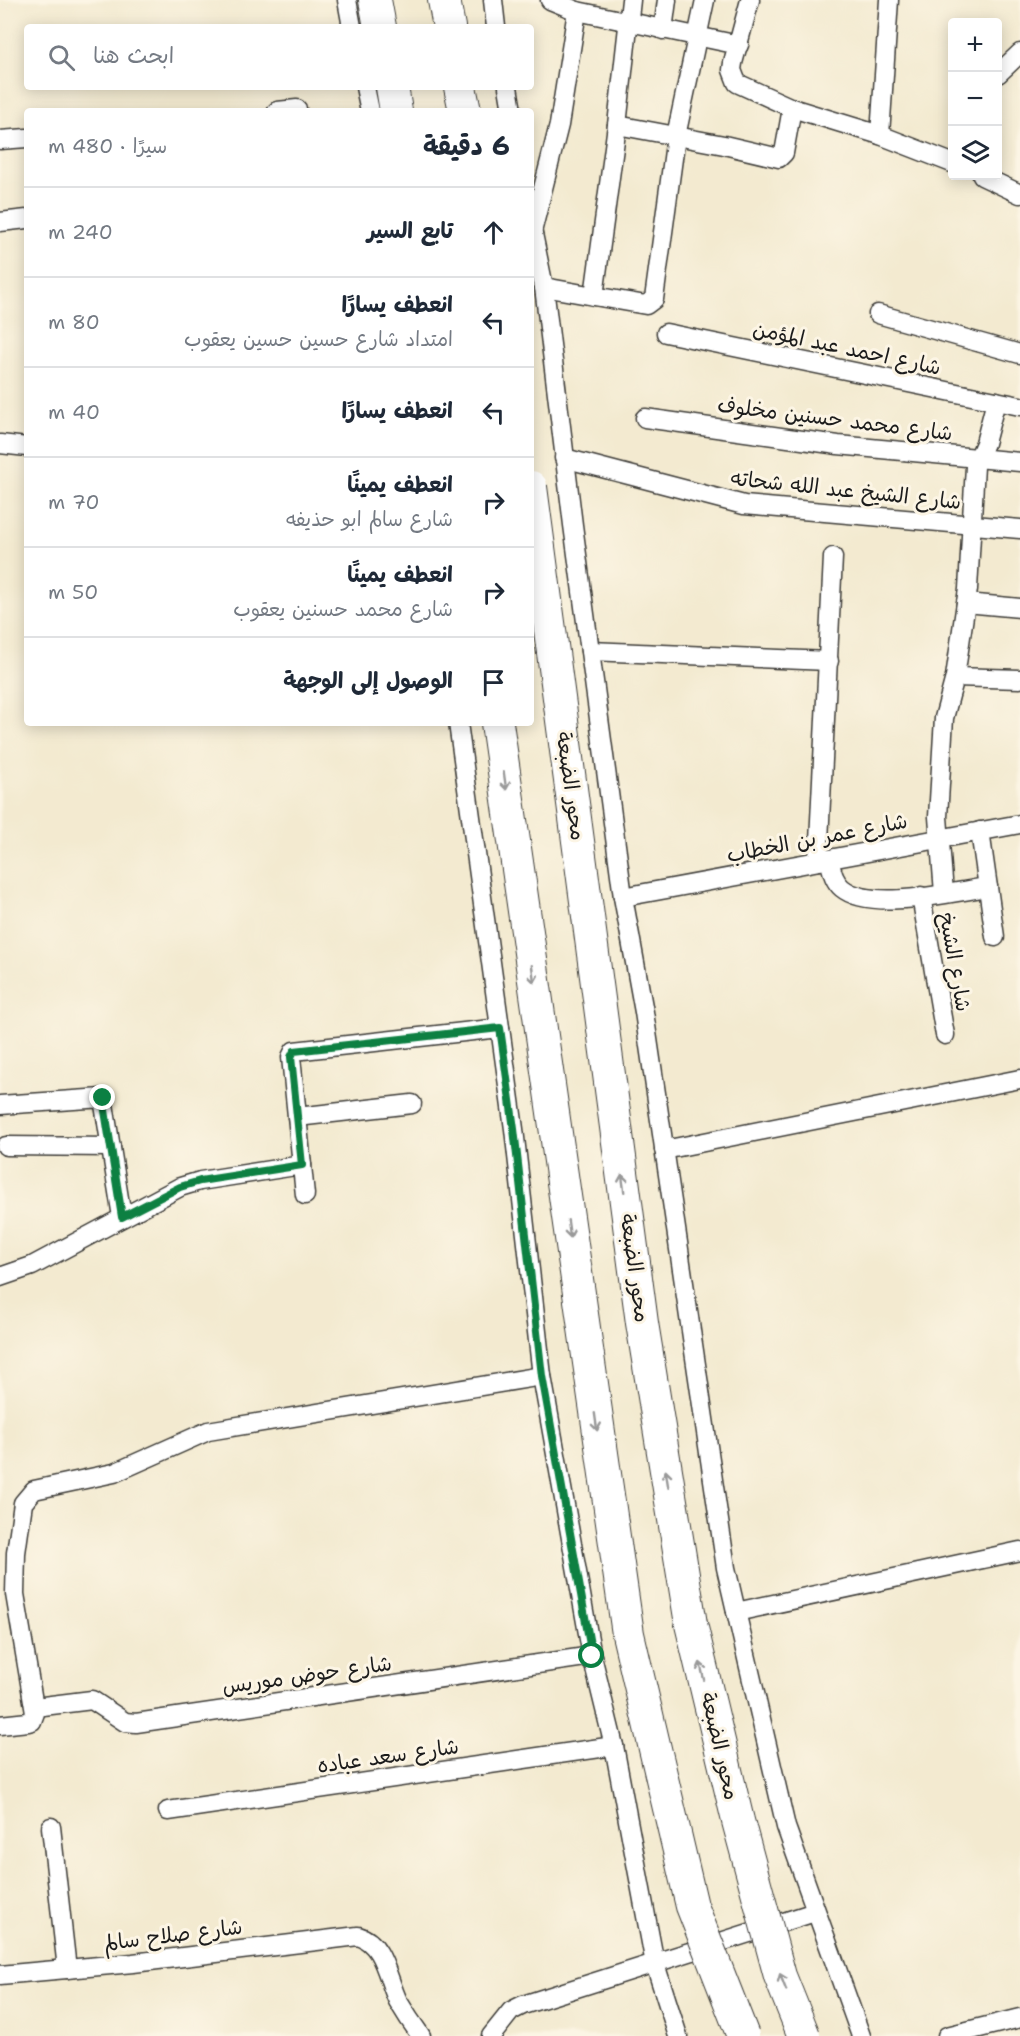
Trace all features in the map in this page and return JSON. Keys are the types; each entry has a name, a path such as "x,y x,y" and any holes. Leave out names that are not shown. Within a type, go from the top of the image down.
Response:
{"highway":[{"path":"375,0 379,24"},
{"path":"444,0 448,24"},
{"path":"392,90 396,108"},
{"path":"461,90 464,108"},
{"name":"محور الضبعة","path":"534,510 642,1323 691,1624 738,1821 774,1954 804,2036"},
{"path":"496,726 628,1634 692,1906 743,2036"}],"street":[{"path":"347,0 351,24"},
{"path":"493,0 496,24"},
{"path":"550,0 629,23 739,45"},
{"path":"594,296 631,0"},
{"path":"663,30 667,0"},
{"path":"544,288 646,305 653,302 676,136 705,0"},
{"path":"750,0 732,70 737,83 792,108 880,135 948,161"},
{"path":"880,135 889,0"},
{"path":"534,220 559,125 578,10"},
{"path":"1000,72 1020,53"},
{"path":"366,90 369,108"},
{"path":"508,90 512,108"},
{"path":"617,125 782,158 792,108"},
{"path":"0,140 24,138"},
{"path":"990,180 1020,194"},
{"path":"0,222 24,219"},
{"path":"534,238 544,288 564,458 623,897 664,1150 726,1568 786,1827 861,2036"},
{"path":"878,314 1020,354"},
{"name":"شارع احمد عبد المؤمن","path":"666,333 1020,406"},
{"path":"944,893 938,795 944,718 955,677 966,603 974,474 996,401"},
{"name":"شارع محمد حسنين مخلوف","path":"645,418 838,445 1020,462"},
{"path":"0,444 24,447"},
{"name":"شارع الشيخ عبد الله شحاته","path":"564,458 744,505 1020,529"},
{"path":"833,557 823,860 834,878 853,894 878,899 988,887"},
{"path":"966,603 1020,608"},
{"path":"590,651 829,661"},
{"path":"955,677 1020,679"},
{"path":"458,726 514,1129 542,1376 592,1656 614,1746 655,1964 678,2036"},
{"name":"شارع عمر بن الخطاب","path":"623,897 939,837 1020,824"},
{"path":"980,831 995,937"},
{"name":"شارع الشيخ","path":"921,896 945,1035"},
{"path":"305,1195 291,1057 297,1050 500,1028"},
{"path":"664,1150 1020,1079"},
{"path":"0,1105 102,1097 122,1217"},
{"path":"297,1117 412,1104"},
{"path":"6,1146 111,1147"},
{"path":"0,1277 32,1266 180,1187 200,1181 302,1165"},
{"path":"0,1725 32,1721 35,1707 8,1554 23,1503 34,1490 114,1473 208,1431 542,1376"},
{"path":"736,1612 1020,1551"},
{"name":"شارع حوض موريس","path":"35,1707 92,1700 125,1722 136,1723 592,1656"},
{"name":"شارع سعد عباده","path":"168,1811 614,1746"},
{"path":"51,1827 68,1969"},
{"path":"491,2036 511,2011 523,2005 815,1912"},
{"name":"شارع صلاح سالم","path":"0,1975 350,1936 366,1938 372,1943 398,2000 421,2036"},
{"path":"947,2036 1020,2018"}],"route":[{"path":"103,1098 122,1217 180,1187 200,1181 302,1165 291,1057 294,1051 500,1028 542,1376 552,1419 592,1656"}]}
